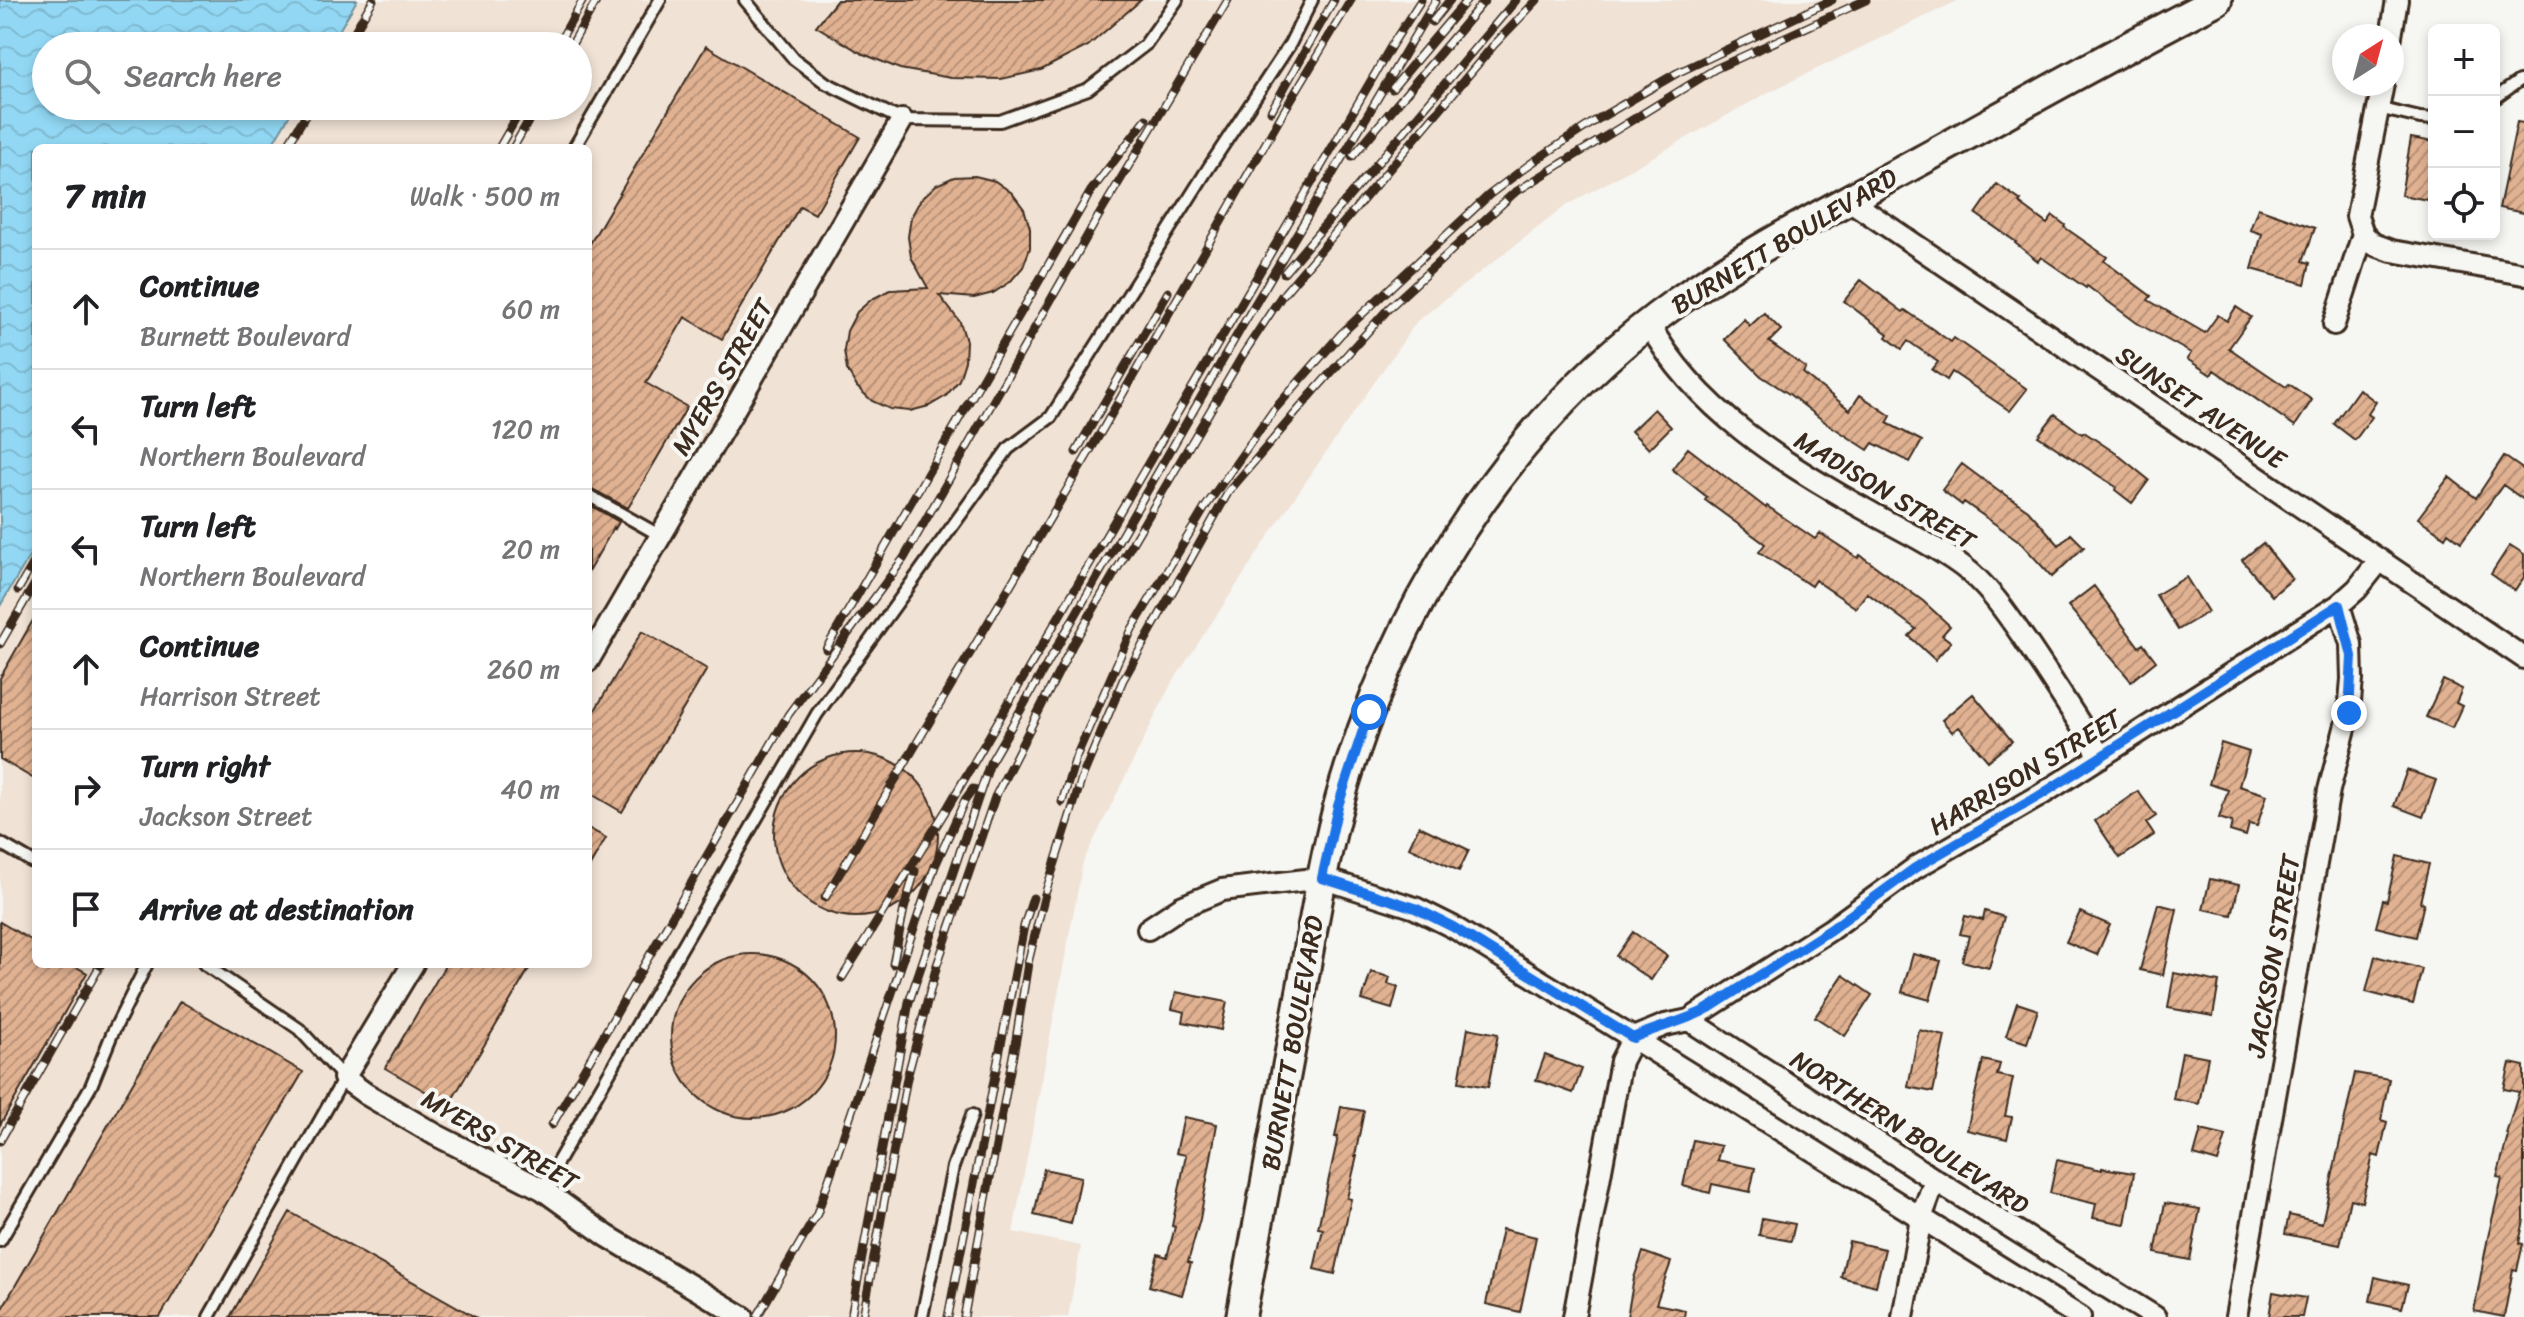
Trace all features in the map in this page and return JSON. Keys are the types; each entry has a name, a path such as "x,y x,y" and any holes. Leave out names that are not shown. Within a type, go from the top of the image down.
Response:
{"main road":[{"name":"BURNETT BOULEVARD","path":"1241,1317 1338,806 1369,712 1403,635 1448,550 1503,472 1588,376 1649,324 1737,263 2217,0"}],"street":[{"path":"2393,24 2397,0"},
{"path":"2380,96 2357,216 2363,234 2373,244 2392,251 2524,274"},
{"name":"MYERS STREET","path":"592,654 902,120"},
{"name":"SUNSET AVENUE","path":"1849,200 2524,658"},
{"path":"2334,324 2363,234"},
{"name":"MADISON STREET","path":"1649,324 1689,381 1749,435 1857,505 1941,552 1975,577 2013,623 2101,757"},
{"name":"HARRISON STREET","path":"1689,1020 1830,930 1915,868 2101,757 2339,605 2357,589 2380,560"},
{"name":"JACKSON STREET","path":"2236,1317 2329,790 2349,713 2352,656 2339,605"},
{"path":"1148,929 1181,907 1222,890 1322,878 1415,908 1453,927 2080,1317"},
{"path":"344,1078 411,968"},
{"path":"1574,1317 1621,1061 1633,1038 1665,1025 1689,1020"},
{"name":"NORTHERN BOULEVARD","path":"1689,1020 1935,1180 2155,1317"},
{"name":"MYERS STREET","path":"344,1078 436,1135 542,1189 607,1236 743,1317"},
{"path":"1903,1317 1921,1218 1935,1180"}],"lane":[{"path":"592,117 660,0"},
{"path":"745,0 794,59 826,83 902,120 1000,121 1088,89 1145,45 1177,0"},
{"path":"542,1189 817,714 1008,449 1051,417 1290,44 1312,0"},
{"path":"2498,96 2519,81"},
{"path":"2378,108 2428,119"},
{"path":"576,144 590,120"},
{"path":"592,497 661,536"},
{"path":"0,843 32,862"},
{"path":"0,1241 91,1086 112,1034 145,968"},
{"path":"209,1317 344,1078 299,1029 210,968"},
{"path":"922,1317 953,1167 972,1115"}],"shaded area":[{"path":"357,0 1959,0 1767,93 1567,205 1417,321 1284,513 1170,686 1083,862 1013,1232 1081,1246 1068,1317 0,1317 0,606 32,552 32,968 592,968 592,144 272,144 287,120 592,120 592,32 338,32"}],"water":[{"path":"0,0 357,0 338,32 32,32 32,120 287,120 272,144 32,144 32,552 0,606"}],"building":[{"path":"837,0 1141,0 1088,46 1041,70 1001,79 951,78 900,69 861,53 816,26"},
{"path":"706,46 860,137 815,214 800,206 722,339 685,317 646,383 687,407 628,508 592,489 592,240"},
{"path":"2517,122 2524,123 2524,213 2500,208"},
{"path":"2411,138 2428,141 2428,200 2401,195"},
{"path":"975,176 995,181 1012,193 1024,209 1030,228 1030,248 1023,267 1010,282 993,293 974,298 939,295 960,322 966,341 965,361 959,380 946,396 929,406 910,411 890,409 872,401 857,387 847,370 844,350 847,331 857,312 872,299 890,290 928,288 911,257 908,237 911,217 921,199 936,185 954,177"},
{"path":"1997,184 2047,224 2053,216 2107,257 2104,261 2151,296 2148,300 2205,333 2218,315 2227,321 2236,307 2251,317 2229,348 2286,387 2289,384 2312,400 2295,426 2214,370 2211,375 2187,359 2191,353 2137,323 2087,286 2041,257 2038,261 1976,214"},
{"path":"2258,208 2315,228 2303,261 2310,263 2305,284 2252,269 2262,234 2250,230"},
{"path":"1861,280 1903,312 1905,310 1951,342 1954,338 2027,389 2010,411 1952,372 1947,380 1932,370 1938,362 1908,341 1902,349 1886,337 1888,334 1844,301"},
{"path":"1764,313 1781,330 1769,342 1806,368 1803,373 1850,410 1860,395 1891,416 1887,423 1922,441 1910,462 1873,443 1868,450 1825,422 1761,376 1724,339 1744,319 1750,326"},
{"path":"2359,389 2376,402 2368,414 2372,417 2355,440 2334,424"},
{"path":"1654,409 1671,427 1649,449 1631,431"},
{"path":"2055,414 2117,454 2149,480 2132,503 2115,490 2116,487 2038,436"},
{"path":"1688,448 1766,508 1815,539 1820,533 1858,558 1860,555 1923,601 1950,626 1942,635 1951,642 1935,660 1909,636 1916,629 1867,593 1856,608 1815,580 1811,586 1759,552 1765,544 1705,500 1707,497 1672,469"},
{"path":"2504,456 2524,470 2524,500 2503,485 2461,542 2448,532 2445,537 2418,518 2449,477 2476,498"},
{"path":"1962,464 2028,510 2059,545 2071,534 2084,547 2052,577 2019,541 1942,490"},
{"path":"592,506 619,522 592,565"},
{"path":"2263,543 2292,579 2272,596 2242,560"},
{"path":"2510,545 2524,554 2524,577 2515,591 2491,574"},
{"path":"2186,577 2208,612 2178,630 2156,595"},
{"path":"2094,586 2139,647 2143,644 2156,661 2131,681 2068,606"},
{"path":"32,622 32,778 0,759 0,678"},
{"path":"642,631 707,669 622,812 592,794 592,715"},
{"path":"2443,680 2462,689 2456,703 2462,706 2452,728 2426,717"},
{"path":"1973,694 2012,741 1988,761 1959,727 1952,732 1942,720"},
{"path":"2221,743 2249,752 2239,786 2267,795 2257,826 2249,824 2246,836 2230,831 2232,822 2219,818 2228,790 2209,784"},
{"path":"856,753 888,759 914,777 932,803 938,835 932,867 914,893 888,911 856,917 824,911 798,893 780,867 774,835 780,803 798,777 824,759"},
{"path":"2407,770 2436,780 2423,817 2394,806"},
{"path":"2138,791 2156,816 2146,823 2154,835 2120,858 2095,821"},
{"path":"1419,826 1469,850 1459,871 1409,847"},
{"path":"592,830 606,838 592,862"},
{"path":"2397,856 2429,864 2416,937 2376,927 2383,900 2387,901"},
{"path":"2210,879 2239,885 2232,915 2203,909"},
{"path":"2158,904 2177,909 2163,975 2140,970"},
{"path":"1985,911 2004,917 1989,968 1962,961 1969,936 1960,934 1965,916 1983,920"},
{"path":"2080,912 2110,925 2097,955 2066,942"},
{"path":"0,922 32,941 32,968 78,968 87,973 0,1125"},
{"path":"1633,932 1667,956 1651,980 1616,956"},
{"path":"753,954 785,960 811,978 829,1004 835,1036 829,1068 811,1094 785,1112 753,1118 721,1112 695,1094 677,1068 671,1036 677,1004 695,978 721,960"},
{"path":"1913,954 1941,961 1930,1000 1902,992"},
{"path":"2375,956 2422,969 2413,1004 2366,992"},
{"path":"444,968 530,968 449,1105 385,1068"},
{"path":"1371,972 1390,977 1388,984 1398,987 1392,1009 1362,1000"},
{"path":"2174,973 2219,982 2213,1016 2168,1008"},
{"path":"1843,975 1872,995 1845,1036 1815,1017"},
{"path":"1176,992 1227,1002 1221,1030 1183,1022 1185,1012 1172,1009"},
{"path":"180,1001 303,1072 160,1317 0,1317 0,1312"},
{"path":"2017,1003 2038,1010 2027,1043 2006,1036"},
{"path":"1468,1028 1498,1034 1488,1087 1459,1082"},
{"path":"1919,1030 1945,1036 1933,1092 1908,1087"},
{"path":"2182,1052 2208,1057 2199,1104 2173,1099"},
{"path":"1545,1055 1582,1069 1573,1093 1536,1080"},
{"path":"1983,1060 2000,1064 1997,1075 2013,1078 2005,1116 2012,1117 2007,1139 1967,1130"},
{"path":"2510,1063 2524,1066 2524,1220 2519,1243 2523,1244 2517,1270 2513,1269 2504,1317 2474,1311 2502,1178 2497,1177 2519,1092 2504,1089"},
{"path":"2355,1073 2389,1079 2381,1120 2387,1122 2379,1157 2373,1155 2362,1202 2350,1199 2340,1245 2285,1234 2289,1215 2322,1223"},
{"path":"1341,1107 1364,1111 1347,1198 1351,1199 1335,1274 1314,1269 1323,1229 1318,1228 1338,1137 1335,1137"},
{"path":"1184,1117 1217,1124 1200,1219 1188,1262 1191,1263 1182,1295 1149,1286 1158,1254 1167,1257 1175,1227 1172,1226 1186,1155 1176,1153"},
{"path":"2201,1130 2226,1136 2218,1162 2194,1155"},
{"path":"1693,1140 1721,1146 1717,1160 1755,1168 1750,1192 1712,1184 1710,1193 1683,1186"},
{"path":"2057,1160 2134,1173 2125,1224 2093,1218 2096,1204 2050,1193"},
{"path":"1044,1169 1081,1177 1071,1224 1034,1215"},
{"path":"2165,1203 2200,1209 2190,1260 2155,1253"},
{"path":"290,1212 475,1317 230,1317"},
{"path":"1762,1218 1795,1224 1791,1241 1759,1235"},
{"path":"1502,1229 1536,1237 1520,1312 1486,1304"},
{"path":"1849,1241 1885,1249 1876,1286 1841,1277"},
{"path":"1643,1252 1671,1262 1656,1304 1685,1310 1684,1317 1627,1317 1634,1278"},
{"path":"2375,1277 2408,1285 2402,1308 2370,1301"},
{"path":"2273,1292 2306,1298 2302,1317 2269,1317"}],"railway":[{"path":"354,32 373,0"},
{"path":"565,32 583,0"},
{"path":"579,32 597,0"},
{"path":"552,1125 788,715 904,558 1098,217 1228,0"},
{"path":"1271,111 1334,0"},
{"path":"825,898 1104,427 1284,111 1351,0"},
{"path":"842,978 948,807 1393,43 1421,0"},
{"path":"851,1317 909,1002 990,763 1248,316 1436,0"},
{"path":"1432,22 1450,0"},
{"path":"1392,89 1467,0"},
{"path":"1352,157 1485,0"},
{"path":"1284,273 1516,0"},
{"path":"863,1317 907,1078 937,965 995,797 1073,644 1244,353 1281,297 1493,46 1537,0"},
{"path":"1062,802 1076,757 1132,629 1206,506 1273,411 1341,334 1489,195 1530,164 1598,119 1677,73 1832,0"},
{"path":"964,1317 1028,963 1045,894 1083,775 1123,680 1229,491 1389,308 1514,193 1715,69 1866,0"},
{"path":"826,649 1091,191 1146,119"},
{"path":"288,144 303,120"},
{"path":"501,144 515,120"},
{"path":"515,144 529,120"},
{"path":"1076,452 1168,292"},
{"path":"18,590 32,566"},
{"path":"0,644 32,589"},
{"path":"757,1317 817,1214 935,866 973,789"},
{"path":"893,964 915,871"},
{"path":"948,1317 1024,926 1033,898"},
{"path":"0,1141 99,968"}],"route":[{"path":"1369,712 1338,806 1322,878 1415,908 1453,927 1633,1038 1665,1025 1689,1020 1709,1008 1830,930 1915,868 2039,796 2339,605 2351,644 2349,713"}]}
